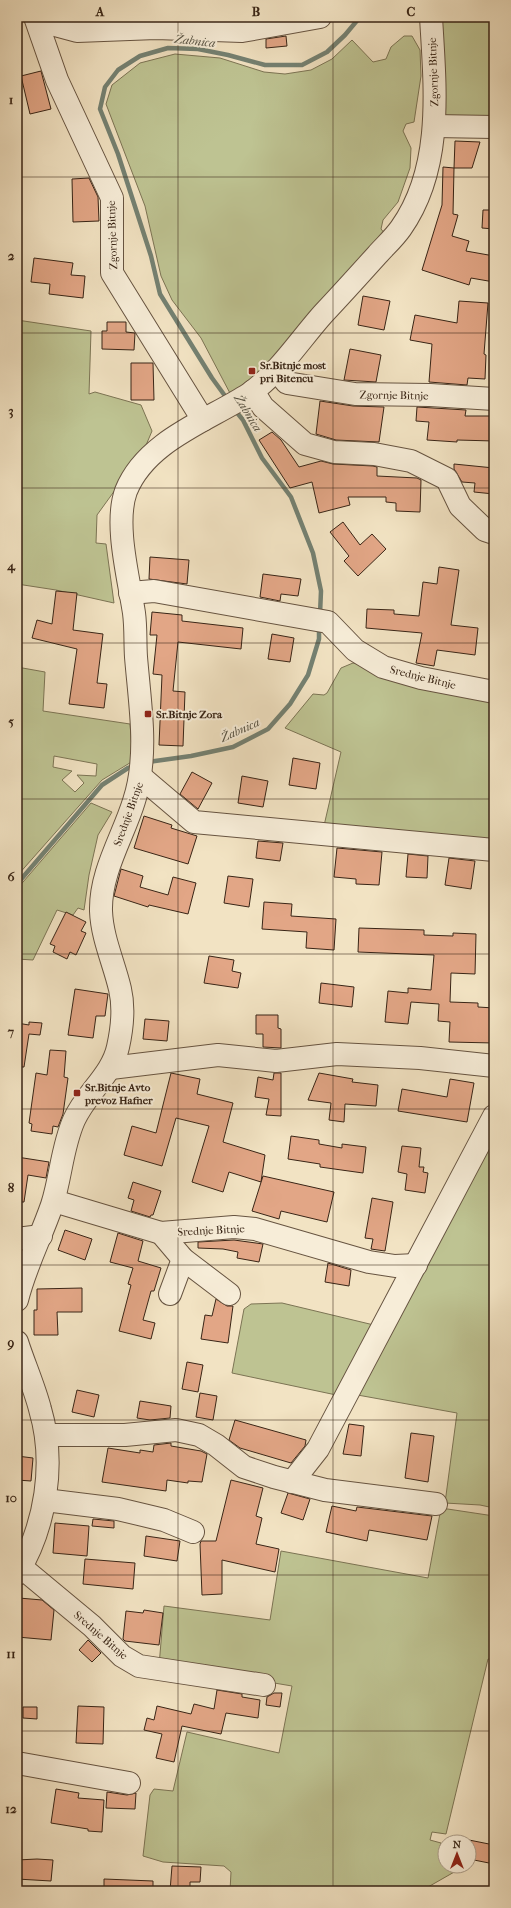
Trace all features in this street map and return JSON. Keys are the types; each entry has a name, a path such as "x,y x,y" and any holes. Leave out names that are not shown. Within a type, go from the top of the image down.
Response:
{"street":[{"name":"Zgornje Bitnje","path":"35,17 57,80 112,198 112,273 211,416 249,394 276,370 316,323 400,230 415,204 425,180 434,126 434,65 431,17"},
{"path":"40,17 51,24 78,31 156,28 242,31 320,17"},
{"path":"434,126 494,127"},
{"name":"Zgornje Bitnje","path":"276,370 288,383 355,394 430,395 494,399"},
{"path":"249,394 304,444 334,452 374,454 410,462 447,479 460,506 485,530 494,533"},
{"path":"141,777 142,748 135,632 122,526 123,503 133,476 158,450 211,416"},
{"name":"Srednje Bitnje","path":"130,592 154,591 319,621 355,650 383,667 421,678 494,692"},
{"name":"Srednje Bitnje","path":"17,1300 29,1261 41,1236 54,1201 67,1141 74,1120 92,1089 111,1068 118,1047 121,994 103,932 101,911 102,893 111,861 133,804 141,777 194,822 494,850"},
{"path":"111,1068 218,1055 276,1061 337,1054 420,1058 494,1066"},
{"path":"292,1482 318,1449 494,1116"},
{"name":"Srednje Bitnje","path":"54,1201 161,1233 234,1227 255,1229 369,1262 395,1266 416,1265"},
{"path":"161,1233 183,1259 229,1294"},
{"path":"17,1239 41,1236"},
{"path":"170,1294 183,1259"},
{"name":"Srednje Bitnje","path":"17,1342 26,1394 46,1435 45,1500 33,1543 19,1571 92,1626 122,1656 139,1666 264,1685"},
{"path":"46,1435 124,1435 176,1430 199,1435 216,1445 244,1467 292,1482 325,1490 436,1504"},
{"path":"45,1500 118,1509 164,1520 193,1532"},
{"path":"17,1763 129,1783"}],"green space":[{"path":"435,17 494,17 494,122 441,121"},
{"path":"404,36 412,36 420,50 421,76 414,122 406,124 403,131 411,148 410,168 398,202 383,220 381,229 386,235 283,352 232,397 201,338 172,300 161,276 145,206 106,104 112,85 140,63 175,54 220,58 264,72 285,74 311,70 332,59 352,40 373,62 386,59 391,47"},
{"path":"17,320 91,331 89,394 95,392 141,405 152,431 144,450 97,515 96,543 106,544 114,603 56,590 17,584"},
{"path":"353,663 494,697 494,846 323,830 341,752 285,728 313,694 324,695 327,693 341,668"},
{"path":"17,667 45,672 43,711 130,724 133,761 102,780 17,876","holes":["54,756 97,764 96,776 77,775 84,783 75,792 62,780 72,771 53,767"]},
{"path":"91,803 112,812 98,835 89,875 84,910 78,908 73,915 57,910 33,960 17,959 17,889"},
{"path":"484,1145 494,1146 494,1508 480,1505 445,1503 457,1413 352,1394"},
{"path":"282,1303 378,1326 341,1396 232,1373 244,1309 251,1304"},
{"path":"441,1508 494,1516 494,1660 488,1659 446,1834 432,1832 430,1840 437,1842 437,1874 451,1874 421,1891 383,1891 381,1888 375,1891 230,1891 231,1872 224,1866 163,1862 143,1856 150,1795 154,1789 173,1791 187,1732 279,1753 292,1686 203,1671 159,1666 164,1606 270,1620 281,1551 428,1578"}],"building":[{"path":"286,36 287,46 266,48 266,39"},
{"path":"41,71 51,109 30,114 21,76"},
{"path":"455,141 480,142 472,168 454,168"},
{"path":"443,167 454,168 453,214 458,215 452,236 469,241 466,251 494,256 494,282 471,278 469,285 422,270 442,205"},
{"path":"89,178 98,197 99,221 73,222 72,179"},
{"path":"483,210 494,210 494,229 482,228"},
{"path":"34,258 73,263 71,275 85,276 83,298 49,294 50,284 31,282"},
{"path":"363,296 390,301 384,330 358,325"},
{"path":"459,301 488,303 484,354 486,355 485,379 468,378 467,385 429,382 432,344 410,340 415,315 457,323"},
{"path":"107,322 126,322 126,332 135,333 134,350 102,349 102,331 107,331"},
{"path":"350,349 381,355 376,382 344,380"},
{"path":"131,363 153,363 154,400 131,400"},
{"path":"320,401 353,406 384,407 379,442 336,440 316,434"},
{"path":"417,407 466,410 465,416 494,416 494,441 457,440 457,442 427,440 429,422 416,421"},
{"path":"272,432 281,440 299,467 321,461 333,464 373,466 377,467 377,476 417,478 421,480 420,512 396,511 396,503 386,502 386,497 348,497 350,505 319,513 312,482 290,488 259,440"},
{"path":"454,464 494,468 494,494 474,492 475,483 462,482 454,469"},
{"path":"343,522 360,545 372,534 386,549 358,576 344,561 349,556 330,532"},
{"path":"150,557 189,560 187,584 149,579"},
{"path":"439,567 459,570 451,625 478,628 475,655 437,650 434,666 416,663 422,633 366,628 367,609 394,610 394,614 419,616 423,582 437,584"},
{"path":"263,574 301,579 298,596 281,594 280,601 260,597"},
{"path":"56,591 77,593 73,630 103,634 97,683 107,684 104,708 69,704 77,649 32,638 37,620 52,624"},
{"path":"152,612 182,615 182,621 243,628 241,649 178,642 173,691 185,692 183,746 159,745 162,675 153,674 157,635 150,635"},
{"path":"272,634 294,638 290,662 268,659"},
{"path":"293,758 320,763 316,789 289,785"},
{"path":"192,772 212,783 198,809 180,794"},
{"path":"242,776 268,781 263,807 238,803"},
{"path":"144,816 172,825 171,828 197,836 188,864 134,848"},
{"path":"258,841 283,843 280,861 256,858"},
{"path":"337,848 382,852 379,885 356,884 356,879 334,877"},
{"path":"408,854 428,856 427,878 406,877"},
{"path":"449,858 475,861 471,889 445,885"},
{"path":"121,869 143,876 140,887 168,895 173,877 196,883 188,914 149,905 148,907 114,896"},
{"path":"228,876 253,879 249,907 224,903"},
{"path":"264,902 292,904 291,916 336,919 334,950 306,948 307,932 262,929"},
{"path":"66,912 86,922 81,931 86,933 76,955 70,952 67,959 53,952 55,946 50,944"},
{"path":"359,928 424,930 424,935 453,936 453,933 476,934 475,974 451,973 450,1002 478,1003 478,1007 494,1008 494,1043 449,1042 450,1022 438,1021 439,1004 411,1002 408,1024 385,1022 388,991 408,993 408,988 431,990 434,955 358,952"},
{"path":"209,956 234,960 232,971 241,973 238,988 204,983"},
{"path":"321,983 354,987 352,1007 319,1003"},
{"path":"75,989 108,994 105,1016 96,1016 93,1038 68,1035"},
{"path":"256,1015 278,1015 278,1028 281,1029 281,1048 263,1047 263,1034 256,1034"},
{"path":"145,1019 169,1021 167,1041 143,1039"},
{"path":"29,1022 42,1023 40,1035 29,1034 24,1067 17,1067 17,1023 29,1025"},
{"path":"50,1050 66,1051 64,1077 68,1078 63,1114 58,1127 53,1126 52,1134 31,1131 32,1124 29,1123 36,1073 47,1075"},
{"path":"171,1073 200,1079 197,1094 233,1103 223,1142 265,1155 261,1182 229,1172 223,1192 192,1182 209,1126 176,1118 162,1166 124,1155 132,1126 156,1133"},
{"path":"274,1073 281,1073 281,1116 266,1115 269,1099 255,1097 258,1077 273,1080"},
{"path":"319,1073 353,1079 352,1082 378,1085 376,1106 345,1104 344,1122 329,1120 331,1103 308,1100"},
{"path":"450,1079 474,1083 467,1122 398,1111 402,1089 447,1097"},
{"path":"291,1136 319,1140 319,1144 342,1148 342,1144 366,1147 363,1173 320,1167 320,1164 288,1159"},
{"path":"402,1146 421,1148 419,1167 424,1167 423,1172 428,1173 425,1193 405,1190 407,1174 398,1172"},
{"path":"17,1157 49,1162 46,1178 28,1175 24,1202 17,1202"},
{"path":"263,1176 334,1192 327,1222 281,1211 279,1219 252,1211"},
{"path":"133,1182 161,1191 153,1215 150,1217 131,1211 134,1200 128,1198"},
{"path":"372,1198 393,1202 385,1251 371,1249 373,1239 365,1238"},
{"path":"65,1230 92,1239 85,1260 58,1250"},
{"path":"118,1233 143,1241 138,1261 161,1268 154,1291 151,1291 143,1320 155,1323 151,1339 119,1331 131,1285 128,1284 133,1268 110,1262"},
{"path":"234,1240 263,1244 259,1262 237,1258 238,1252 223,1249 198,1248 198,1242"},
{"path":"328,1263 351,1270 349,1286 325,1282"},
{"path":"82,1288 82,1312 57,1312 58,1335 34,1335 34,1310 37,1310 37,1289"},
{"path":"216,1299 227,1306 233,1306 228,1343 201,1339 205,1315 212,1316"},
{"path":"187,1362 203,1365 198,1392 182,1389"},
{"path":"77,1390 99,1395 94,1417 72,1412"},
{"path":"200,1393 217,1396 213,1420 196,1417"},
{"path":"140,1401 171,1406 170,1418 150,1420 137,1418"},
{"path":"235,1420 306,1440 305,1446 291,1463 240,1448 229,1440"},
{"path":"349,1424 364,1426 361,1456 343,1454"},
{"path":"411,1433 434,1436 428,1482 405,1478"},
{"path":"171,1443 171,1446 201,1451 207,1454 202,1482 188,1481 188,1483 167,1480 166,1491 102,1482 108,1448 140,1453 140,1450 153,1452 154,1445"},
{"path":"17,1456 33,1458 31,1481 17,1480"},
{"path":"231,1480 263,1488 256,1516 262,1518 256,1544 279,1549 275,1572 222,1560 222,1594 202,1595 200,1544 201,1541 216,1541"},
{"path":"288,1493 310,1499 303,1520 281,1513"},
{"path":"332,1506 356,1511 357,1507 432,1516 427,1540 369,1530 367,1541 326,1532"},
{"path":"93,1519 114,1521 114,1528 92,1526"},
{"path":"55,1523 89,1526 87,1556 53,1553"},
{"path":"146,1536 180,1541 177,1561 144,1556"},
{"path":"85,1559 135,1563 133,1589 83,1584"},
{"path":"19,1598 42,1600 54,1610 51,1640 17,1637"},
{"path":"144,1610 163,1613 159,1645 125,1641 123,1639 126,1611 143,1613"},
{"path":"88,1640 101,1653 92,1662 79,1650"},
{"path":"217,1690 242,1694 242,1697 260,1700 258,1718 226,1713 221,1734 182,1726 174,1762 156,1758 162,1734 144,1730 147,1718 154,1720 157,1706 191,1714 194,1704 214,1709"},
{"path":"274,1693 282,1693 280,1707 266,1705 267,1697"},
{"path":"78,1706 104,1707 103,1744 76,1743"},
{"path":"23,1707 37,1707 37,1719 23,1718"},
{"path":"56,1789 79,1793 78,1798 104,1800 102,1832 88,1831 88,1829 51,1823"},
{"path":"107,1792 127,1795 136,1793 135,1809 106,1808"},
{"path":"477,1842 494,1845 494,1864 477,1861"},
{"path":"17,1860 53,1860 51,1881 17,1879"},
{"path":"172,1866 201,1867 200,1882 190,1882 190,1891 170,1891"},
{"path":"104,1879 153,1881 153,1891 104,1891"}],"waterway":[{"name":"Žabnica","path":"228,400 212,378 160,294 151,256 118,154 100,109 105,87 118,70 140,56 168,48 198,49 265,65 302,65 327,52 345,35 360,17"},
{"name":"Žabnica","path":"234,409 243,420 262,458 291,497 313,553 321,591 320,614"},
{"name":"Žabnica","path":"148,762 191,756 233,747 268,729 290,704 308,675 319,639 319,627"},
{"name":"Žabnica","path":"17,884 102,785 128,768 135,766"}],"place":[{"name":"Sr.Bitnje most pri Bitencu","path":"252,371"},
{"name":"Sr.Bitnje Zora","path":"148,714"},
{"name":"Sr.Bitnje Avto prevoz Hafner","path":"77,1093"}]}
